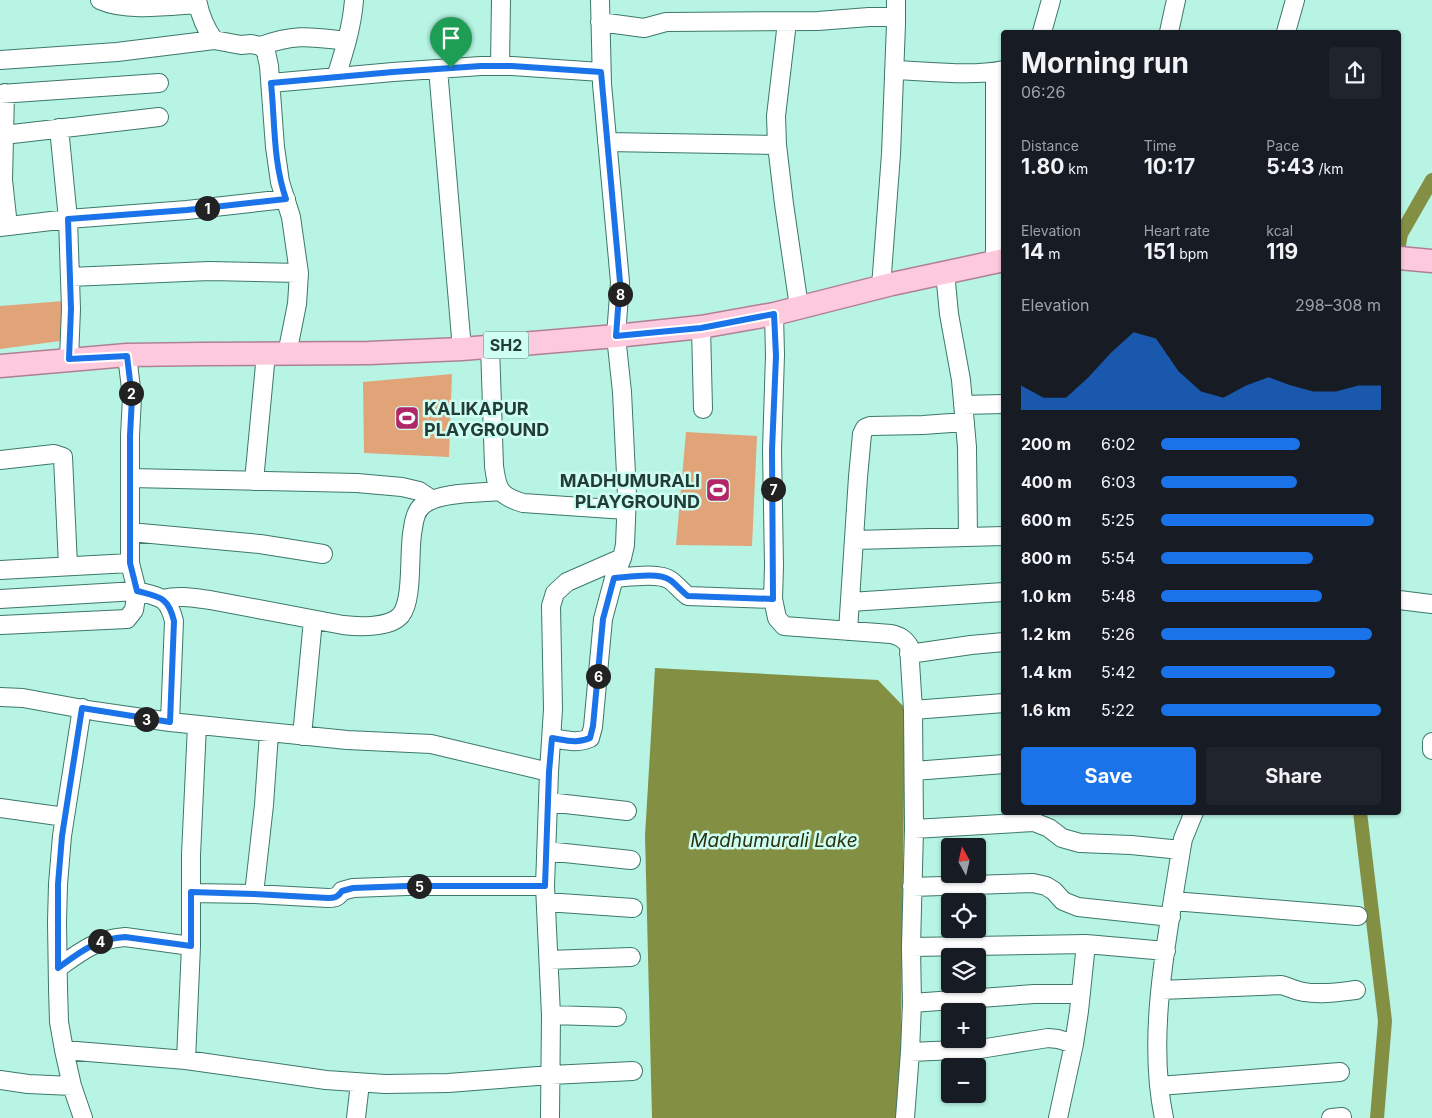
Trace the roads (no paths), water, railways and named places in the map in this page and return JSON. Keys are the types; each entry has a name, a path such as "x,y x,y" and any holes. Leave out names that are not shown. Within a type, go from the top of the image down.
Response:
{"main road":[{"path":"1401,258 1432,261"},
{"name":"SH2","path":"0,366 69,359 127,356 369,353 462,348 701,328 774,314 999,260"}],"street":[{"path":"100,0 123,7 197,2 206,29 214,40"},
{"path":"336,77 348,41 354,0"},
{"path":"500,66 501,0"},
{"path":"552,738 576,742 590,738 593,726 603,619 625,545 627,495 622,392 616,336 620,282 601,72 600,0"},
{"path":"1043,30 1051,0"},
{"path":"1169,30 1176,0"},
{"path":"1286,30 1290,2"},
{"path":"600,22 644,28 666,22 787,22 896,8 891,154 881,287"},
{"path":"787,22 776,116 777,144 799,307"},
{"path":"0,60 117,52 214,40 241,45 261,46 274,41 305,36 348,41"},
{"path":"254,481 277,354 296,304 299,273 292,217 280,182 275,147 271,83 266,52 261,46"},
{"path":"271,83 481,66 601,72"},
{"path":"438,69 462,348"},
{"path":"894,70 972,73 999,71 999,260"},
{"path":"159,82 2,93 4,226 187,210 286,199"},
{"path":"4,134 158,117"},
{"path":"59,128 68,219 71,309 69,359"},
{"path":"607,142 777,144"},
{"path":"70,276 209,271 299,273"},
{"path":"945,272 949,314 961,380 967,447 968,537"},
{"path":"774,314 776,356 772,450 773,599 777,618 784,626 891,634 901,637 908,646 913,710 914,829 911,947 912,1003 905,1118"},
{"path":"701,328 703,409"},
{"path":"490,346 494,466 496,481 501,491 509,499 523,503 626,510"},
{"path":"1,625 127,619 134,610 137,591 130,563 130,436 132,397 127,356"},
{"path":"848,631 858,477 862,434 865,428 870,426 923,425 1001,405"},
{"path":"0,460 54,454 63,458 68,566"},
{"path":"131,478 357,483 402,487 419,492 431,499"},
{"path":"0,599 137,591 163,598 174,596 210,600 358,627 378,625 401,615 406,604 412,533 416,514 421,506 431,499 442,496 501,491"},
{"path":"130,532 260,544 323,554"},
{"path":"854,540 1001,536"},
{"path":"550,1118 551,1015 546,852 553,709 551,606 555,593 567,582 622,558"},
{"path":"0,570 130,563"},
{"path":"614,578 663,577 669,579 688,596 773,599"},
{"path":"850,602 1001,592"},
{"path":"31,597 31,624"},
{"path":"163,598 172,610 174,621 170,722"},
{"path":"1401,600 1432,604"},
{"path":"302,736 313,620"},
{"path":"909,654 1001,642"},
{"path":"0,697 23,698 170,722 269,733 347,740 431,744 549,772"},
{"path":"913,710 1001,703"},
{"path":"82,708 65,817 58,884 58,968 59,1022 72,1086 83,1118"},
{"path":"186,1060 191,946 191,856 196,725"},
{"path":"254,894 264,805 269,733"},
{"path":"1432,742 1432,750"},
{"path":"914,770 1001,764"},
{"path":"548,802 627,811"},
{"path":"0,808 65,817"},
{"path":"1164,1118 1158,1070 1158,1027 1161,990 1181,850 1183,839 1193,815"},
{"path":"914,829 1034,822 1049,828 1062,838 1080,843 1131,845 1181,850"},
{"path":"546,852 631,860"},
{"path":"912,887 1033,883 1046,886 1054,891 1063,901 1078,907 1358,916"},
{"path":"191,892 335,898 342,891 353,888 407,886 546,894 633,908"},
{"path":"58,968 95,943 114,938 125,937 191,946"},
{"path":"911,947 1086,944 1166,951"},
{"path":"1058,1118 1074,1044 1086,944"},
{"path":"549,960 631,957"},
{"path":"1161,990 1281,985 1302,992 1316,994 1356,990"},
{"path":"912,1003 1034,994 1081,994"},
{"path":"551,1015 616,1017"},
{"path":"910,1052 980,1049 1008,1046 1048,1038 1074,1044"},
{"path":"64,1050 186,1060 326,1080 385,1084 448,1083 633,1071"},
{"path":"1159,1086 1340,1072"},
{"path":"0,1080 28,1084 72,1086"},
{"path":"356,1118 360,1083"}],"water":[{"name":"Madhumurali Lake","path":"655,668 878,680 905,708 900,1118 652,1118 645,836"}],"waterway":[{"path":"1401,234 1432,180"},
{"path":"1360,815 1385,1021 1377,1118"}],"place":[{"name":"KALIKAPUR PLAYGROUND","path":"407,418"},
{"name":"MADHUMURALI PLAYGROUND","path":"718,490"}]}
